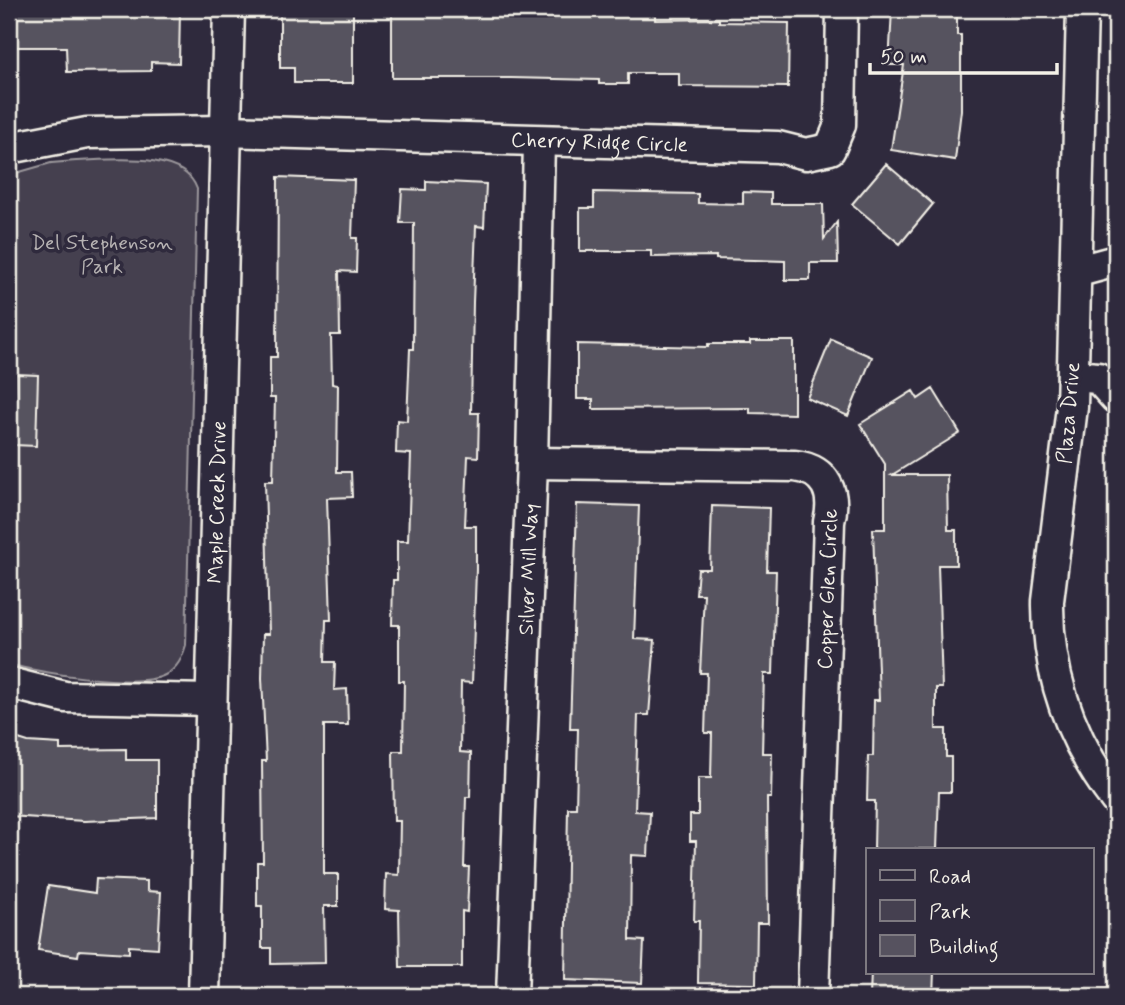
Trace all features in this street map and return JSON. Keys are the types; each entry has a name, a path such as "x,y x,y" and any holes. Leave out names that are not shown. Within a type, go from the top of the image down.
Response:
{"street":[{"name":"Maple Creek Drive","path":"204,996 229,9"},
{"name":"Cherry Ridge Circle","path":"9,148 87,133 225,131 778,147 806,154 830,149 840,125 842,9"},
{"name":"Plaza Drive","path":"1082,9 1073,376 1048,630 1059,695 1086,756 1116,800"},
{"name":"Silver Mill Way","path":"512,996 532,463 539,142"},
{"path":"1075,272 1116,261"},
{"path":"1073,376 1098,378 1116,398"},
{"name":"Copper Glen Circle","path":"532,463 795,466 807,468 822,477 831,491 833,505 829,523 813,996"},
{"path":"9,683 65,697 210,700"}],"green space":[{"name":"Del Stephenson Park","path":"126,159 162,163 177,168 189,177 197,189 186,645 173,669 152,679 89,678 9,664 9,175 51,163"}],"building":[{"path":"9,9 180,9 179,63 151,62 151,71 67,72 66,47 9,47"},
{"path":"280,9 353,9 353,83 294,83 294,68 280,68"},
{"path":"892,9 957,9 957,35 961,35 961,110 955,160 891,150 904,65 889,65"},
{"path":"465,12 599,15 599,12 655,12 655,20 719,19 719,22 789,23 788,87 679,86 679,73 628,73 628,84 599,84 599,80 392,78 392,14"},
{"path":"886,164 933,204 900,244 852,204"},
{"path":"278,177 354,180 352,238 357,238 356,272 339,271 340,335 331,335 332,384 338,385 337,472 351,472 352,497 327,498 331,620 326,620 325,662 335,662 334,690 347,689 348,725 324,725 324,874 338,874 338,906 324,906 325,963 271,964 271,948 262,948 262,906 257,906 257,862 263,862 262,761 266,761 262,678 263,634 269,634 265,481 273,481 275,398 270,398 270,357 277,357"},
{"path":"426,181 486,184 484,227 476,226 473,302 471,413 479,413 478,457 468,456 465,526 476,526 476,570 472,683 461,682 460,752 471,753 470,797 466,797 464,867 469,867 467,912 462,911 462,967 400,967 399,910 385,909 386,874 399,875 400,821 394,821 393,751 403,751 404,681 399,681 399,625 392,625 393,580 397,580 397,541 408,541 411,454 396,453 397,420 407,421 410,349 413,349 414,223 400,223 402,189 426,190"},
{"path":"594,192 698,194 698,203 743,204 743,192 771,193 771,204 823,204 824,239 837,222 838,263 810,263 810,280 785,280 785,261 716,259 716,256 651,257 651,251 580,251 580,208 594,208"},
{"path":"831,339 872,357 848,416 807,398"},
{"path":"750,341 794,341 794,414 750,413 750,408 593,409 593,399 577,399 577,344 708,347 708,344 750,344"},
{"path":"16,374 38,375 36,446 14,445"},
{"path":"933,389 960,433 892,475 947,475 948,530 956,530 956,565 938,565 942,688 936,688 936,729 946,729 946,757 951,757 951,792 939,792 937,848 874,848 875,801 867,801 868,756 873,756 874,700 879,700 873,529 885,529 885,464 860,424 913,391 918,399"},
{"path":"577,504 639,506 634,639 655,640 649,715 638,715 635,811 650,812 648,856 631,855 630,940 644,941 642,983 565,980 568,808 576,808 578,729 570,729"},
{"path":"712,506 769,508 767,571 776,571 773,674 764,674 762,753 772,753 771,798 767,798 768,923 757,923 756,984 698,983 699,921 694,921 696,841 690,841 690,815 698,815 698,778 711,778 712,733 705,733 707,673 700,673 704,594 696,594 698,569 710,569"},
{"path":"9,736 28,742 60,744 60,750 126,749 126,760 157,760 157,818 84,821 9,816"},
{"path":"96,879 147,881 147,891 161,892 158,948 129,946 129,953 79,950 78,956 38,950 48,886 95,893"},
{"path":"871,974 934,974 933,996 870,996"}]}
